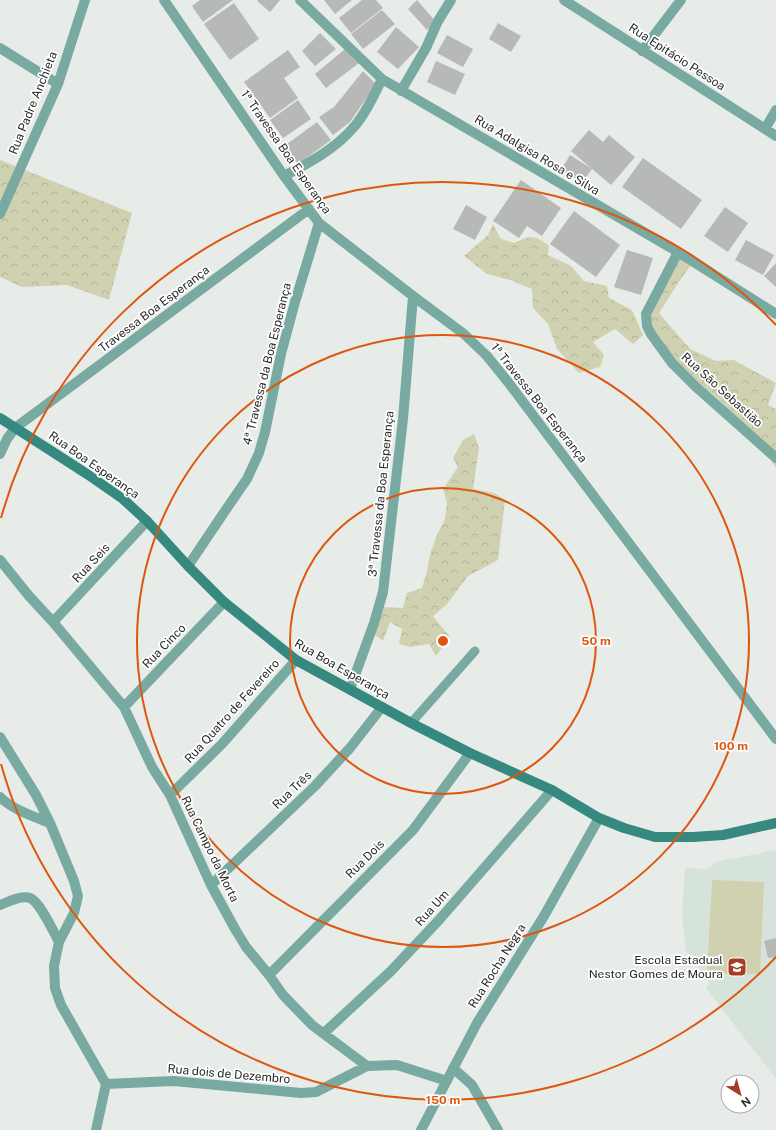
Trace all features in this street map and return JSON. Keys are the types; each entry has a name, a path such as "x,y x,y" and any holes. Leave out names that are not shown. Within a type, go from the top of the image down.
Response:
{"street":[{"name":"Rua Padre Anchieta","path":"0,214 58,84 86,0"},
{"name":"1ª Travessa Boa Esperança","path":"164,0 284,176 319,223 464,334 488,356 776,739"},
{"name":"Rua Adalgisa Rosa e Silva","path":"300,0 382,79 678,252 776,314"},
{"path":"401,91 426,48 438,21 451,0"},
{"name":"Rua Epitácio Pessoa","path":"564,0 776,136"},
{"path":"642,51 681,0"},
{"path":"0,48 58,84"},
{"path":"284,176 329,149 354,128 371,101 382,79"},
{"path":"765,129 776,110"},
{"name":"Travessa Boa Esperança","path":"15,428 309,210"},
{"name":"4ª Travessa da Boa Esperança","path":"188,566 247,479 259,453 265,432 281,354 319,223"},
{"name":"Rua São Sebastião","path":"678,252 650,304 646,314 647,326 660,347 676,368 694,386 776,458"},
{"name":"3ª Travessa da Boa Esperança","path":"350,689 374,623 383,592 403,419 413,296"},
{"name":"Rua Boa Esperança","path":"0,418 51,450 123,499 147,521 188,566 224,602 296,660 411,723 470,753 552,790 599,818 624,828 655,836 693,837 723,835 776,823"},
{"path":"0,454 7,439 15,428"},
{"name":"Rua Seis","path":"54,622 147,521"},
{"name":"Rua Campo da Morta","path":"0,560 29,596 54,622 124,707 152,767 170,795 211,885 246,947 283,995 312,1025 367,1066"},
{"name":"Rua Cinco","path":"124,707 224,602"},
{"name":"Rua Quatro de Fevereiro","path":"170,795 222,744 296,660"},
{"name":"Rua Três","path":"211,885 315,786 350,748 382,707"},
{"path":"0,737 36,795 50,822 72,874 78,896 74,912 59,942 54,966 55,988 61,1005 106,1084 96,1130"},
{"name":"Rua Dois","path":"269,975 413,830 470,753"},
{"name":"Rua Um","path":"324,1034 391,972 439,920 552,790"},
{"path":"0,797 17,809 50,822"},
{"name":"Rua Rocha Negra","path":"421,1130 477,1023 544,916 599,818"},
{"path":"0,905 24,897 35,901 59,942"},
{"path":"367,1066 397,1065 447,1081"},
{"name":"Rua dois de Dezembro","path":"106,1084 174,1081 301,1094 316,1092 367,1066"},
{"path":"453,1068 472,1085 498,1130"}],"lane":[{"path":"411,723 475,651"}],"shaded area":[{"name":"Escola Estadual Nestor Gomes de Moura","path":"776,850 776,1079 706,988 710,983 686,951 682,916 685,868 706,869 716,862"}],"green space":[{"path":"0,160 132,213 109,300 67,285 22,287 0,277"},
{"path":"493,224 501,239 514,243 533,237 536,238 549,246 548,255 571,266 584,281 607,286 609,298 632,310 643,335 633,344 615,329 593,342 604,355 600,367 579,373 557,349 548,324 533,308 532,289 510,280 487,274 464,256 488,235"},
{"path":"675,249 694,261 659,313 690,349 716,361 734,360 776,383 768,405 776,409 776,468 757,438 716,397 675,363 641,313"},
{"path":"474,434 479,448 473,489 494,493 505,500 498,560 468,576 447,604 433,616 450,637 436,656 429,644 410,647 399,644 402,629 390,622 383,641 374,634 383,607 403,608 407,593 422,588 430,554 445,519 447,503 443,489 458,467 453,458 463,440"},
{"path":"712,880 764,882 760,974 707,973"}],"building":[{"path":"200,0 233,0 203,22 192,6"},
{"path":"280,0 270,12 257,1"},
{"path":"324,0 352,0 335,14"},
{"path":"362,0 376,0 383,8 351,33 339,18"},
{"path":"417,0 436,22 427,30 408,9"},
{"path":"234,3 259,39 230,60 204,24"},
{"path":"382,10 395,24 363,49 351,34"},
{"path":"498,23 521,36 511,52 489,39"},
{"path":"396,27 419,47 398,69 377,52"},
{"path":"320,33 336,49 315,66 302,51"},
{"path":"447,35 473,49 463,67 437,53"},
{"path":"345,49 359,63 326,88 315,74"},
{"path":"288,50 300,67 284,78 298,98 270,118 244,82"},
{"path":"436,61 465,74 455,95 427,82"},
{"path":"363,71 376,84 350,122 333,135 319,117 334,107"},
{"path":"298,100 311,119 283,138 270,120"},
{"path":"317,122 331,140 298,164 283,147"},
{"path":"589,130 603,142 609,135 635,157 611,185 571,151"},
{"path":"570,155 592,169 582,183 561,170"},
{"path":"643,158 702,200 681,229 622,187"},
{"path":"521,180 561,208 542,236 527,226 519,238 493,221"},
{"path":"466,205 487,217 475,240 453,229"},
{"path":"725,207 748,223 728,252 704,236"},
{"path":"574,211 620,245 596,277 550,244"},
{"path":"746,240 774,255 763,275 735,260"},
{"path":"627,250 653,258 641,295 614,287"},
{"path":"776,263 776,287 764,276"},
{"path":"776,938 776,957 768,958 764,941"}],"place":[{"name":"Escola Estadual Nestor Gomes de Moura","path":"737,967"}]}
